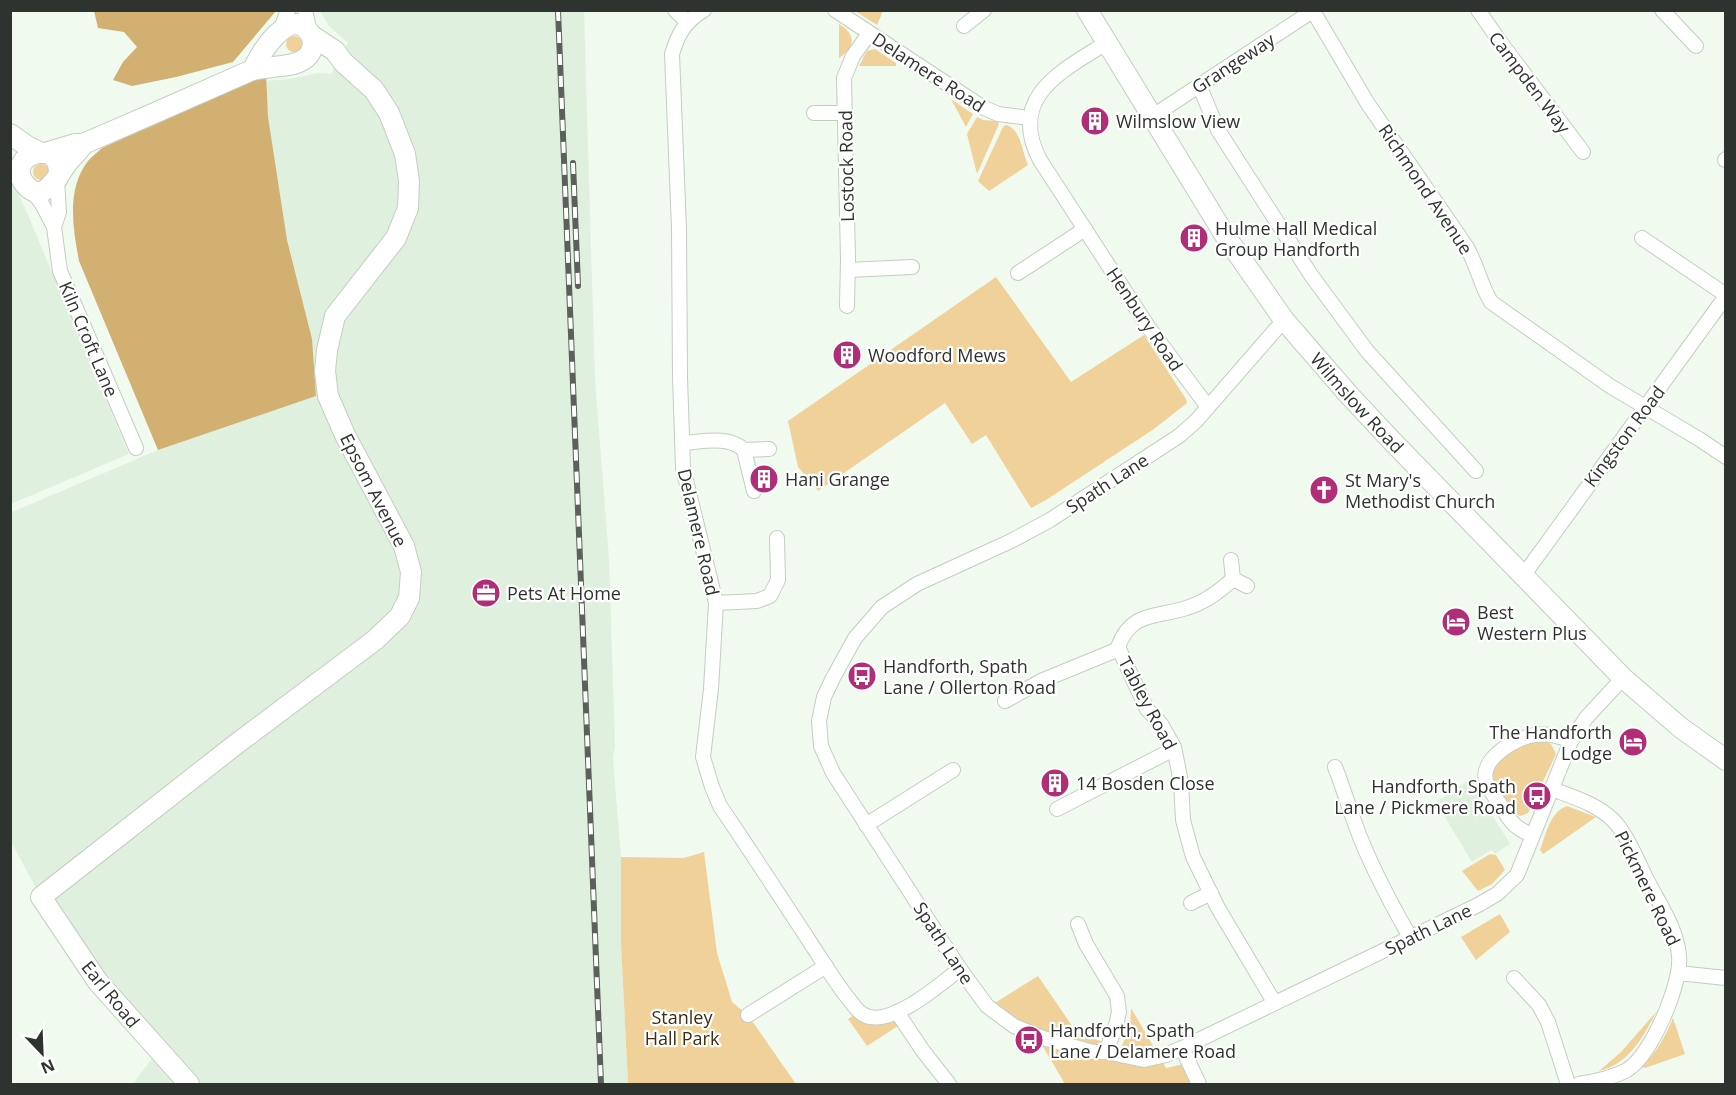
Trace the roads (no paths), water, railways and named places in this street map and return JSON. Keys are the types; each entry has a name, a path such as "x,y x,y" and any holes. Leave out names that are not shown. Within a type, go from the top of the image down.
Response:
{"street":[{"path":"288,10 274,47 280,57 289,62 343,62"},
{"path":"26,184 21,167 27,156 83,144 253,70 298,62 313,48 305,10"},
{"path":"675,10 687,22"},
{"name":"Delamere Road","path":"704,10 687,22 678,34 672,54 679,228 682,443 686,486 716,603 711,689 703,757 720,806 826,966 862,1014 879,1018 897,1012 960,969"},
{"name":"Delamere Road","path":"835,10 982,107 998,114 1030,118"},
{"path":"964,26 984,10"},
{"name":"Wilmslow Road","path":"1088,10 1226,237 1284,320 1348,395 1623,678 1681,728 1725,760"},
{"name":"Campden Way","path":"1479,10 1583,152"},
{"path":"1662,10 1696,46"},
{"name":"Grangeway","path":"1153,116 1314,11"},
{"name":"Richmond Avenue","path":"1314,11 1368,104 1474,260 1483,289 1491,302 1610,386 1725,457"},
{"path":"253,70 257,60 278,33 291,24 302,26 310,34"},
{"name":"Epsom Avenue","path":"41,897 235,745 375,640 400,616 409,598 411,572 404,546 345,435 328,396 326,370 327,350 335,316 396,238 408,208 409,181 405,154 389,113 374,90 343,62 335,51 310,34"},
{"name":"Lostock Road","path":"846,306 848,270 844,78 853,56 869,34"},
{"path":"1030,118 1036,100 1057,74 1106,43"},
{"path":"1199,85 1218,130 1311,275 1367,351 1476,471"},
{"path":"814,113 844,113"},
{"name":"Henbury Road","path":"1030,118 1031,132 1040,160 1149,328 1208,407"},
{"path":"10,134 27,146 56,160 58,179"},
{"path":"10,158 26,184 43,191 49,189 58,179 83,144"},
{"name":"Kiln Croft Lane","path":"54,227 59,212 58,179"},
{"name":"Kiln Croft Lane","path":"26,184 42,204 54,227 60,271 136,448"},
{"path":"1018,273 1085,228"},
{"path":"1642,238 1725,296"},
{"path":"848,270 912,267"},
{"name":"Kingston Road","path":"1522,576 1593,476 1647,407 1725,296"},
{"name":"Spath Lane","path":"1284,320 1208,407 1179,436 1050,520 1011,541 917,584 882,607 864,626 824,697 819,721 826,760 960,969 987,1006 1014,1026 1043,1038 1093,1052 1106,1052 1144,1060 1166,1055 1182,1048 1497,894 1517,875 1571,741 1586,718 1623,678"},
{"path":"682,443 731,442 744,450 769,449"},
{"path":"744,450 754,490"},
{"path":"716,603 757,601 770,596 778,580 777,538"},
{"path":"1231,560 1233,579 1247,586"},
{"name":"Tabley Road","path":"1233,579 1208,598 1186,608 1145,618 1132,625 1123,633 1119,649 1147,709 1168,735 1174,749 1181,782 1186,839 1210,892 1274,1002"},
{"path":"1005,701 1041,681 1119,649"},
{"path":"1532,835 1517,829 1510,820 1486,783 1487,766 1493,756 1525,737 1544,734 1561,736 1571,741"},
{"path":"1057,809 1174,749"},
{"path":"1335,767 1357,830 1375,871 1410,937"},
{"path":"866,825 953,771"},
{"name":"Pickmere Road","path":"1552,789 1591,805 1615,822 1675,936 1680,957 1671,999 1650,1044 1630,1068 1608,1078 1579,1084"},
{"path":"1191,903 1210,892"},
{"name":"Earl Road","path":"41,897 98,982 189,1084"},
{"path":"1078,924 1086,944 1117,996 1119,1012 1106,1052"},
{"path":"748,1015 826,966"},
{"path":"1678,973 1725,978"},
{"path":"1514,978 1539,1005 1548,1022 1568,1084"},
{"path":"897,1012 948,1084"},
{"path":"1182,1048 1199,1084"}],"railway":[{"path":"558,10 601,1084"},
{"path":"573,163 578,286"}],"place":[{"name":"Wilmslow View","path":"1095,121"},
{"name":"Hulme Hall Medical Group Handforth","path":"1194,238"},
{"name":"Woodford Mews","path":"847,355"},
{"name":"Hani Grange","path":"764,479"},
{"name":"St Mary's Methodist Church","path":"1324,490"},
{"name":"Pets At Home","path":"486,593"},
{"name":"Best Western Plus","path":"1456,622"},
{"name":"Handforth, Spath Lane / Ollerton Road","path":"862,676"},
{"name":"The Handforth Lodge","path":"1633,742"},
{"name":"14 Bosden Close","path":"1055,783"},
{"name":"Handforth, Spath Lane / Pickmere Road","path":"1537,796"},
{"name":"Handforth, Spath Lane / Delamere Road","path":"1029,1040"}],"park label":[{"name":"Stanley Hall Park","path":"682,1027"}]}
